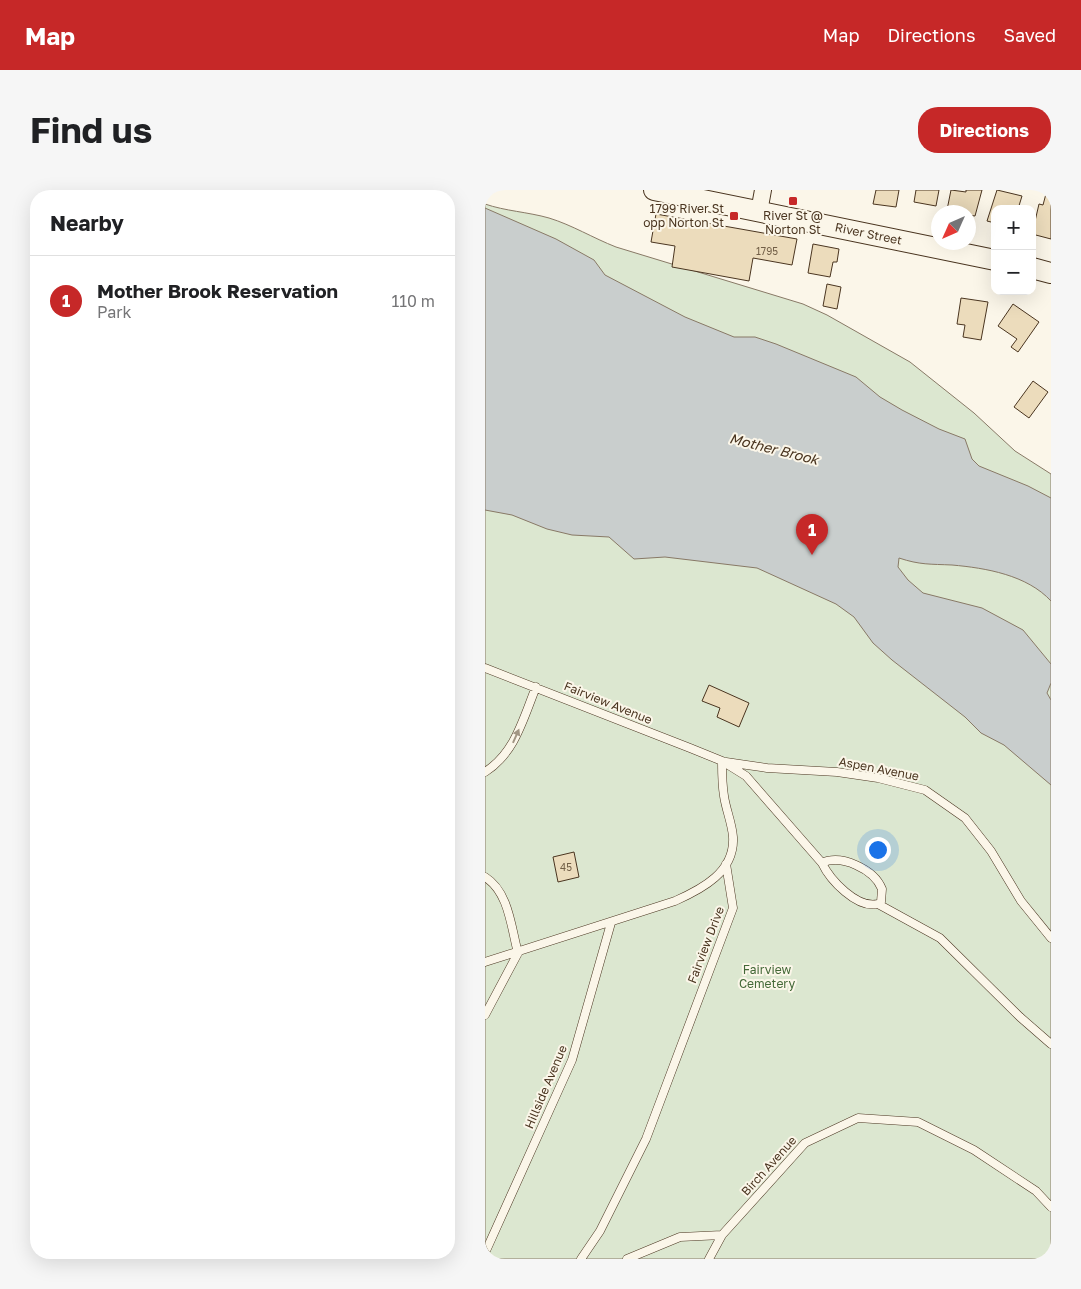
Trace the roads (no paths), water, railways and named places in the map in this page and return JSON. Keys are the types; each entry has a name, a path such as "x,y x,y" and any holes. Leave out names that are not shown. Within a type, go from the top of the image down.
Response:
{"street":[{"name":"River Street","path":"654,190 991,259"},
{"path":"759,212 763,190"},
{"path":"1036,269 1051,273"}],"lane":[{"name":"Fairview Avenue","path":"485,668 722,761"},
{"path":"485,772 499,763 516,739 536,687"},
{"path":"722,761 746,776 765,795 822,864 828,876 852,897 872,905 881,902 882,889 870,872 854,864 829,860 822,864"},
{"name":"Fairview Drive","path":"581,1259 600,1231 646,1140 733,908 726,864 731,852 733,838 724,797 722,761"},
{"name":"Aspen Avenue","path":"722,761 767,768 837,772 877,778 925,790 965,818 991,851 1021,900 1051,938"},
{"path":"485,962 611,923 699,890 715,879 726,864"},
{"path":"485,877 495,883 505,902 518,953 485,1015"},
{"path":"877,904 940,938 1020,1018 1051,1044"},
{"name":"Hillside Avenue","path":"485,1253 572,1060 611,923"},
{"name":"Birch Avenue","path":"709,1259 722,1235 805,1142 858,1118 918,1122 974,1150 1036,1191 1051,1207"},
{"path":"627,1259 680,1237 722,1235"}],"water":[{"name":"Mother Brook","path":"485,208 556,239 594,260 605,275 685,317 734,337 755,337 776,344 856,377 880,397 902,410 939,429 965,439 972,459 979,466 1028,486 1051,498 1051,601 1030,585 1005,574 992,571 965,566 919,563 899,558 898,567 908,580 923,593 982,608 1023,630 1051,664 1051,683 1047,693 1051,700 1051,785 1004,745 981,733 965,717 892,660 873,643 854,617 836,604 757,568 665,557 634,559 609,537 572,535 547,529 512,515 485,510"}],"place":[{"name":"River St @ Norton St","path":"793,201"},
{"name":"1799 River St opp Norton St","path":"734,216"},
{"name":"Mother Brook Reservation","path":"812,555"}],"park label":[{"name":"Fairview Cemetery","path":"767,977"}]}
